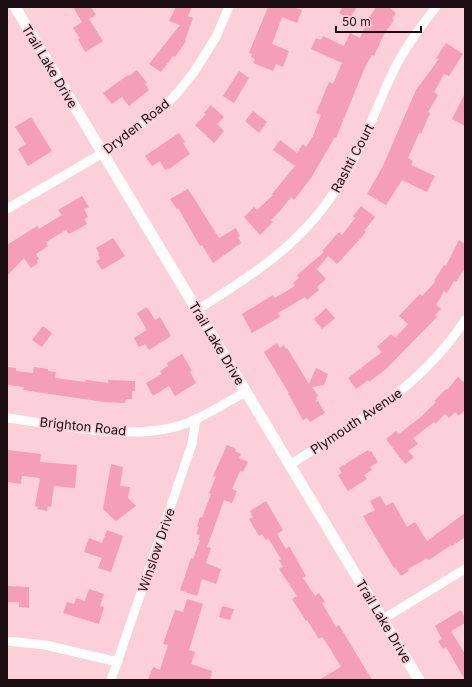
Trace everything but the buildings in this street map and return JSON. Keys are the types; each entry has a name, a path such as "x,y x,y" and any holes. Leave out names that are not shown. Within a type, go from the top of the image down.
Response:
{"street":[{"name":"Trail Lake Drive","path":"15,7 101,154 197,310 419,680"},
{"name":"Dryden Road","path":"7,209 101,154 162,109 194,72 216,37 229,7"},
{"name":"Rashti Court","path":"197,310 276,256 297,237 316,216 333,194 358,151 396,66 425,21 436,7"},
{"name":"Plymouth Avenue","path":"290,464 376,410 409,384 442,351 465,320"},
{"name":"Brighton Road","path":"7,418 106,432 145,431 174,427 196,419 246,392"},
{"name":"Winslow Drive","path":"111,680 192,444 196,419"},
{"path":"383,619 465,569"},
{"path":"7,640 45,645 118,662"}]}
